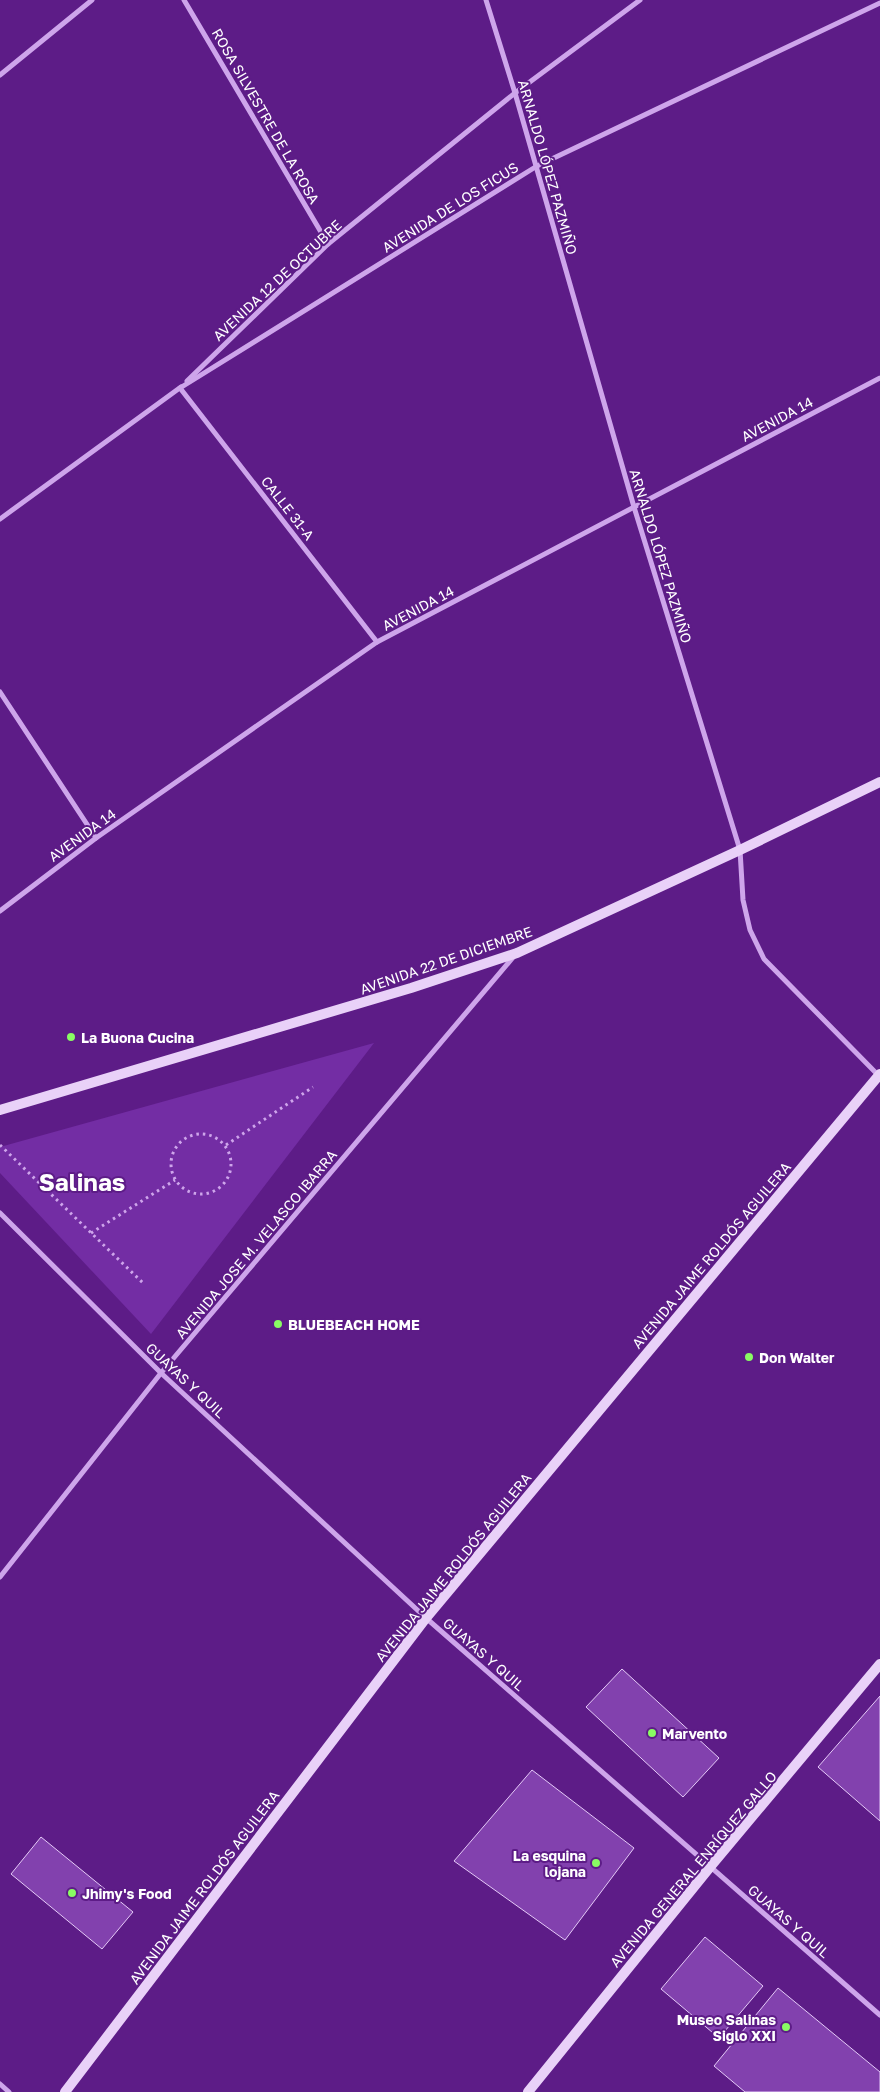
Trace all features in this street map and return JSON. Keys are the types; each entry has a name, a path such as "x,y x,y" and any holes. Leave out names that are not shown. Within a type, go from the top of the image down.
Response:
{"main road":[{"name":"AVENIDA 22 DE DICIEMBRE","path":"0,1110 411,988 517,953 740,850 880,782"},
{"name":"AVENIDA JAIME ROLDÓS AGUILERA","path":"65,2092 426,1618 879,1075"},
{"name":"AVENIDA GENERAL ENRÍQUEZ GALLO","path":"528,2092 710,1867 880,1664"}],"street":[{"path":"0,75 92,0"},
{"name":"ROSA SILVESTRE DE LA ROSA","path":"184,0 328,244"},
{"name":"ARNALDO LÓPEZ PAZMIÑO","path":"486,0 537,166 634,507 740,850 743,900 750,930 764,959 879,1075"},
{"name":"AVENIDA 12 DE OCTUBRE","path":"0,519 180,388 328,244 515,93 640,0"},
{"name":"AVENIDA DE LOS FICUS","path":"180,388 537,166 880,3"},
{"name":"AVENIDA 14","path":"0,910 96,838 377,642 880,378"},
{"name":"CALLE 31-A","path":"180,388 377,642"},
{"path":"0,692 96,838"},
{"name":"AVENIDA JOSE M. VELASCO IBARRA","path":"0,1576 161,1373 517,953"},
{"name":"GUAYAS Y QUIL","path":"0,1213 161,1373 426,1618 880,2015"},
{"path":"0,2084 9,2092"}],"path":[{"path":"226,1145 313,1087"},
{"path":"198,1133 218,1137 226,1145 232,1164 230,1174 218,1189 199,1194 189,1192 175,1180 170,1161 179,1142 198,1133"},
{"path":"0,1145 143,1283"},
{"path":"91,1233 175,1180"}],"shaded area":[{"path":"374,1043 151,1334 0,1173 0,1147"}],"building":[{"name":"Marvento","path":"622,1669 719,1758 683,1797 586,1707"},
{"path":"880,1696 880,1821 818,1767"},
{"path":"532,1770 634,1848 565,1940 454,1861"},
{"name":"Jhimy's Food","path":"41,1837 133,1912 102,1949 11,1874"},
{"path":"705,1937 763,1986 719,2038 661,1989"},
{"name":"Museo Salinas Siglo XXI","path":"778,1988 880,2072 880,2092 745,2092 714,2066"}],"place":[{"name":"La Buona Cucina","path":"71,1037"},
{"name":"BLUEBEACH HOME","path":"278,1324"},
{"name":"Don Walter","path":"749,1357"},
{"name":"Marvento","path":"652,1733"},
{"name":"La esquina lojana","path":"596,1863"},
{"name":"Jhimy's Food","path":"72,1893"},
{"name":"Museo Salinas Siglo XXI","path":"786,2027"}],"district":[{"name":"Salinas","path":"82,1181"}]}
